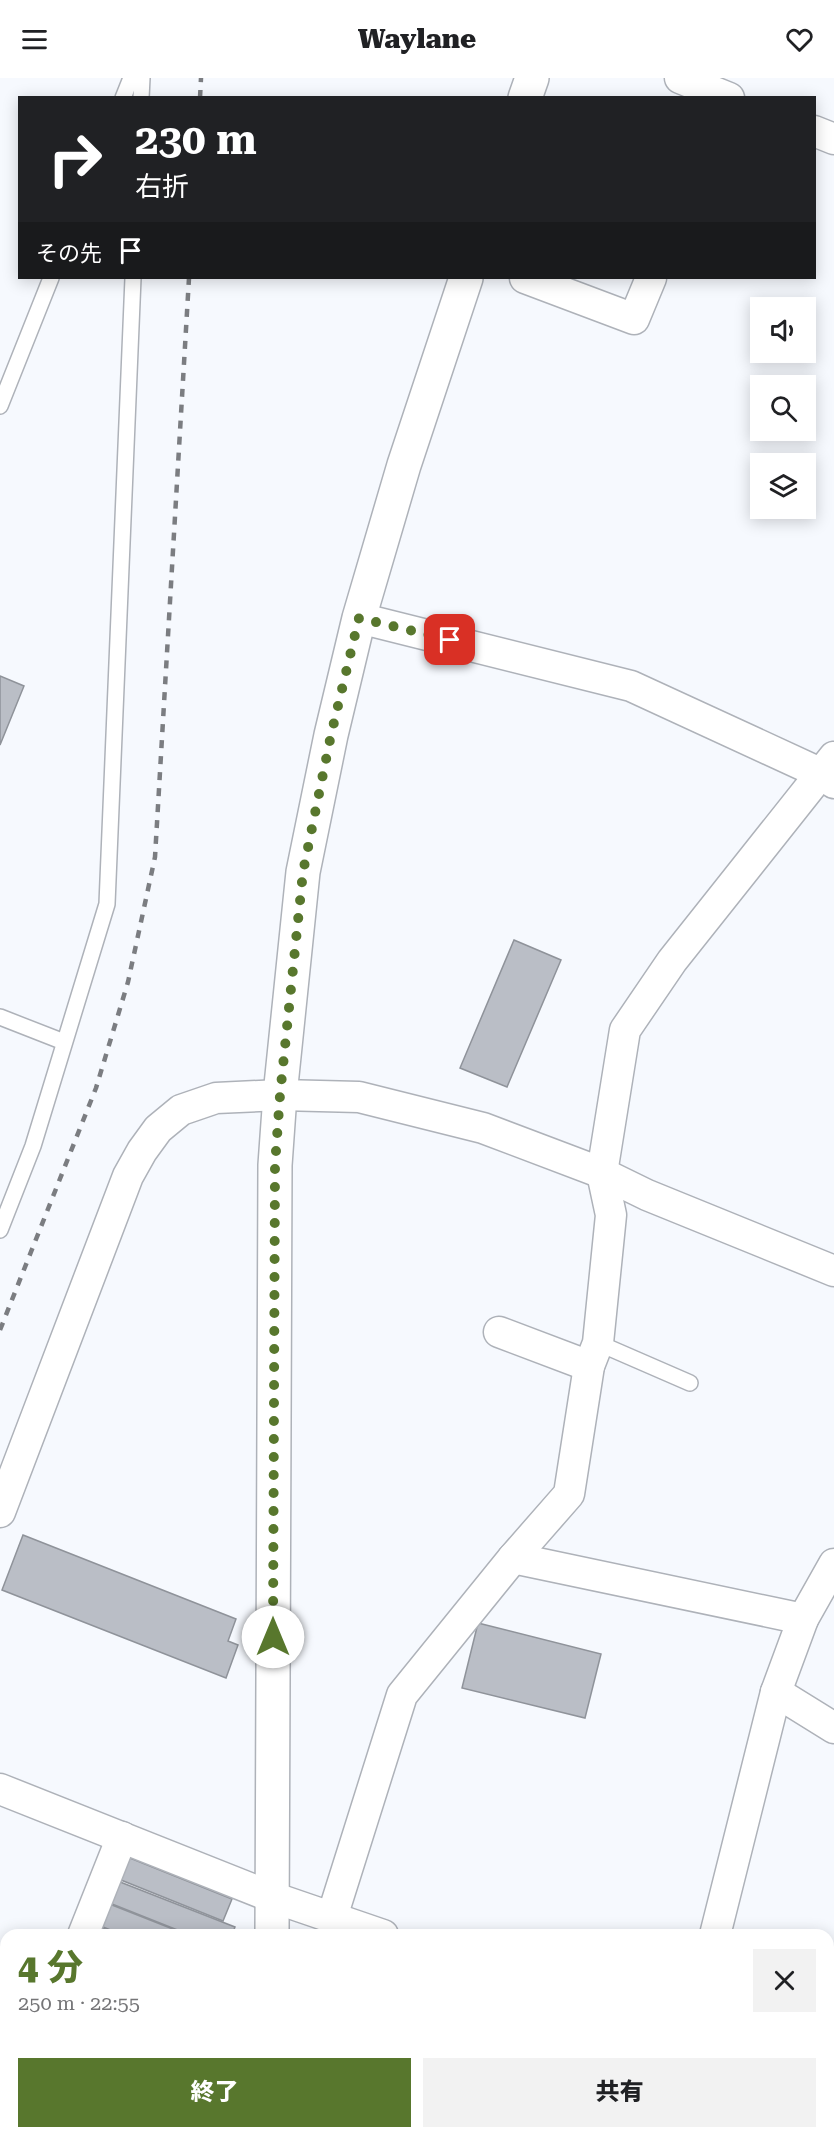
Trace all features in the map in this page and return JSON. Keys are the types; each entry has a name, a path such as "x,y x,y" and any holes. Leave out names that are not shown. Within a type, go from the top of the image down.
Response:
{"street":[{"path":"526,96 532,78"},
{"path":"680,78 724,96"},
{"path":"816,132 834,139"},
{"path":"272,1929 275,1177 280,1095 303,872 331,735 359,618 404,465 466,279"},
{"path":"528,279 634,319 651,279"},
{"path":"332,1917 402,1695 513,1558 569,1494 593,1354 611,1215 602,1173 625,1030 672,961 830,771 632,686 359,618"},
{"path":"0,1512 128,1176 142,1150 158,1129 181,1110 216,1098 280,1095 359,1097 483,1128 602,1173 647,1195 834,1271"},
{"path":"499,1332 593,1354"},
{"path":"513,1558 803,1619"},
{"path":"717,1929 776,1692 803,1619 834,1564"},
{"path":"776,1692 834,1728"},
{"path":"0,1789 272,1897 366,1929"},
{"path":"85,1929 122,1837"}],"lane":[{"path":"124,96 131,78"},
{"path":"141,96 142,78"},
{"path":"0,406 51,279"},
{"path":"0,1230 33,1146 107,904 133,279"},
{"path":"0,1017 64,1042"},
{"path":"593,1354 690,1383"}],"building":[{"path":"0,676 24,686 0,745"},
{"path":"514,940 561,960 507,1087 460,1068"},
{"path":"23,1535 236,1619 228,1641 238,1645 226,1678 2,1590"},
{"path":"478,1623 601,1654 585,1718 462,1688"},
{"path":"125,1856 232,1899 223,1921 116,1878"},
{"path":"115,1880 235,1927 234,1929 175,1929 107,1902"},
{"path":"107,1903 173,1929 108,1929 98,1925"}],"railway":[{"path":"200,96 201,78"},
{"path":"0,1330 96,1088 128,982 155,857 189,279"}],"route":[{"path":"273,1637 275,1165 303,872 331,735 359,618 450,640"}]}
